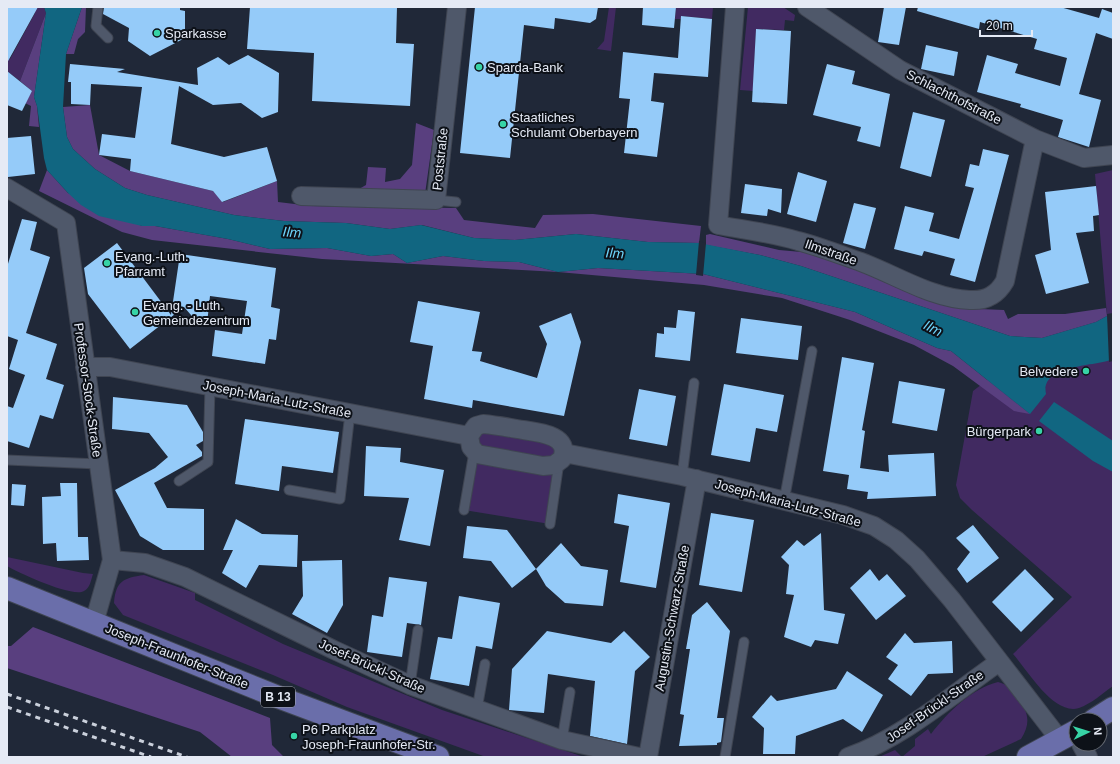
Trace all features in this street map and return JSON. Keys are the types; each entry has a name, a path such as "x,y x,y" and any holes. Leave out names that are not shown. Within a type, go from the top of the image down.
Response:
{"main road":[{"name":"Joseph-Fraunhofer-Straße","path":"7,588 278,697 438,757"},
{"path":"1028,757 1068,738"}],"street":[{"name":"Poststraße","path":"301,196 436,200 457,7"},
{"name":"Ilmstraße","path":"735,7 718,225 798,240 868,265 938,293 962,299 980,300 992,296 1000,291 1005,282 1035,139"},
{"name":"Schlachthofstraße","path":"807,7 900,70 1035,139 1084,158 1113,155"},
{"name":"Professor-Stock-Straße","path":"7,188 66,223 112,560 94,623"},
{"name":"Joseph-Maria-Lutz-Straße","path":"85,367 103,366 350,413 472,444 480,455 543,466 562,458 689,477 843,515 874,526 896,540 916,559 952,600 999,662 1068,731"},
{"path":"472,444 476,426 483,424 544,434 559,441 563,448 562,458"},
{"name":"Augustin-Schwarz-Straße","path":"648,757 689,477"},
{"name":"Josef-Brückl-Straße","path":"112,560 145,563 185,577 334,650 410,685 562,740 639,757"},
{"name":"Josef-Brückl-Straße","path":"848,757 866,751 888,739 999,662"}],"lane":[{"path":"98,7 96,26 108,38"},
{"path":"436,200 456,202"},
{"path":"784,501 812,352"},
{"path":"689,477 694,384"},
{"path":"179,481 208,462 210,386"},
{"path":"289,490 340,499 350,413"},
{"path":"464,510 472,444"},
{"path":"550,524 562,458"},
{"path":"7,460 98,464"},
{"path":"410,685 418,630"},
{"path":"725,757 744,642"},
{"path":"477,709 485,664"},
{"path":"562,740 570,692"}],"shaded area":[{"path":"34,7 44,7 46,13 20,81 7,71 7,57 10,59 35,13"},
{"path":"82,7 86,7 85,32 78,39 74,54 66,54"},
{"path":"609,7 616,7 611,51 597,49 604,41"},
{"path":"676,7 713,7 712,19 681,16 681,19 675,19"},
{"path":"748,7 783,7 795,15 794,21 785,20 784,30 756,29 753,91 740,90"},
{"path":"46,13 34,97 37,106 39,127 29,126 31,106 25,103 32,91 20,81"},
{"path":"90,105 99,155 130,171 213,191 223,202 277,181 278,202 311,206 456,208 464,220 535,228 543,215 593,214 701,226 699,243 648,242 576,234 515,240 474,238 422,225 390,229 346,223 284,221 234,215 147,195 125,188 95,169 73,149 67,137 63,107"},
{"path":"416,123 434,130 425,194 359,189 366,185 368,167 386,168 385,182 400,179 412,165"},
{"path":"47,170 68,193 142,226 155,226 228,239 270,249 327,248 371,256 393,254 407,263 443,256 484,261 519,262 558,272 322,259 152,240 122,232 39,191"},
{"name":"Bürgerpark","path":"1113,170 1113,686 1088,704 1079,708 1070,709 1051,699 1034,681 1013,654 1072,597 972,510 960,498 956,485 973,391 1042,338 1096,322 1107,316 1095,174"},
{"path":"710,234 779,250 813,253 979,309 1004,310 1008,319 1018,314 1065,314 1106,308 1107,316 1096,322 1042,338 1010,336 801,266 760,255 706,245 706,235"},
{"path":"598,268 703,274 855,312 937,348 951,351 1030,414 1014,411 953,366 914,345 850,320 782,298 704,285 558,272"},
{"path":"472,429 559,441 550,524 464,510"},
{"path":"7,557 93,574 90,584 86,590 78,592 69,591 46,584 7,566"},
{"path":"144,575 195,593 195,600 283,644 442,710 584,757 486,757 347,707 273,675 123,615 114,603 119,585 126,579"},
{"path":"33,627 270,718 272,745 284,757 232,757 200,732 7,668 7,646 11,646"},
{"path":"998,682 1006,685 1026,711 1027,727 1021,739 982,757 902,757 915,746 915,739 928,729 931,734 961,702 988,685"},
{"path":"895,750 902,757 879,757"}],"water":[{"name":"Ilm","path":"44,7 82,7 66,54 63,107 67,137 73,149 95,169 125,188 147,195 234,215 284,221 346,223 390,229 421,225 474,238 515,240 576,234 648,242 699,243 760,255 801,266 1010,336 1042,338 1096,322 1107,316 1113,359 1105,362 1070,368 1051,377 1046,384 1046,394 1030,414 951,351 937,348 855,312 703,274 598,268 558,272 519,262 484,261 443,256 407,263 393,254 371,256 327,248 270,249 228,239 155,226 142,226 99,216 81,205 47,170 37,106 34,97 46,13"},
{"path":"1054,402 1113,441 1113,472 1093,461 1039,421"}],"pier":[{"path":"699,241 706,243 703,276 696,275"},
{"path":"1113,313 1113,361 1109,362 1107,314"}],"building":[{"path":"7,7 38,7 7,63"},
{"name":"Sparkasse","path":"104,7 180,7 180,10 185,11 185,38 150,56 128,41 129,28 103,14"},
{"path":"250,7 397,7 396,43 414,44 410,106 312,101 314,53 247,49"},
{"path":"475,7 598,7 596,19 590,23 555,18 554,29 524,25 510,158 460,153"},
{"path":"643,7 676,7 674,28 642,25"},
{"path":"884,7 906,7 899,45 878,42"},
{"path":"918,7 1060,7 1099,18 1102,9 1113,13 1113,39 1096,33 1079,94 1101,100 1089,147 1058,137 1063,120 1020,107 1021,104 977,92 987,55 1018,64 1015,73 1060,86 1067,58 1034,49 1037,39 980,22 979,29 917,11"},
{"path":"681,16 712,19 708,77 654,73 651,101 664,103 657,157 624,153 630,99 619,98 623,52 678,58"},
{"path":"756,29 791,31 787,104 752,102"},
{"path":"926,45 958,52 954,76 921,69"},
{"path":"248,55 279,73 278,112 262,118 241,103 213,105 179,86 171,144 224,157 267,147 277,181 222,202 213,191 130,171 131,159 99,155 102,134 135,138 142,87 91,84 90,105 71,104 71,82 68,82 70,64 125,69 117,72 198,85 197,68 218,57 229,65"},
{"path":"827,64 855,71 852,84 890,94 880,147 857,141 861,127 813,115"},
{"path":"7,71 32,91 22,111 7,105"},
{"path":"913,112 945,120 931,177 900,168"},
{"path":"31,136 35,174 8,177 7,138"},
{"path":"983,149 1009,155 975,282 950,275 955,259 924,251 922,256 894,249 905,206 934,213 929,231 959,239 974,188 965,186 970,164 979,166"},
{"path":"798,172 827,181 816,222 787,214"},
{"path":"745,184 782,189 781,213 768,209 767,216 741,213"},
{"path":"1096,186 1099,215 1093,216 1094,231 1076,233 1089,283 1046,294 1035,255 1051,250 1045,192"},
{"path":"854,203 876,208 865,249 843,243"},
{"path":"22,219 37,222 30,250 50,257 26,333 57,344 46,379 64,385 53,419 40,415 29,448 7,441 7,406 13,408 25,375 9,369 18,340 7,336 7,267"},
{"path":"117,243 171,315 180,254 276,268 271,307 280,309 276,340 269,339 265,364 212,356 215,330 242,334 247,301 210,296 207,324 198,323 184,307 130,349 88,294 84,268"},
{"path":"418,301 480,312 472,351 482,352 480,361 537,378 547,344 539,326 571,313 581,342 564,416 473,400 472,408 424,399 433,346 410,342"},
{"path":"678,310 695,312 690,361 655,357 657,333 664,334 664,327 676,328"},
{"path":"741,318 802,326 798,360 736,353"},
{"path":"842,357 874,363 862,430 865,431 860,468 889,472 888,455 934,453 936,496 867,499 868,492 847,489 849,475 823,471"},
{"path":"899,381 945,389 937,431 892,423"},
{"path":"724,384 784,395 777,432 756,428 750,462 711,455"},
{"path":"639,389 676,396 667,446 629,439"},
{"path":"113,397 187,405 203,432 203,441 196,445 202,452 202,456 154,483 167,508 204,509 204,550 163,550 140,536 115,490 155,468 168,457 149,433 112,429"},
{"path":"245,419 339,432 333,473 282,466 279,491 235,484"},
{"path":"366,446 401,448 400,462 444,470 430,546 399,540 409,498 364,496"},
{"path":"60,483 77,483 78,537 88,537 89,560 57,561 56,543 43,544 42,497 61,496"},
{"path":"12,484 26,485 24,506 11,505"},
{"path":"618,494 670,503 656,588 620,582 629,526 614,523"},
{"path":"711,513 754,520 742,592 699,585"},
{"path":"236,519 262,534 298,535 297,567 259,565 246,588 222,573 233,550 223,550"},
{"path":"973,525 999,558 967,583 957,569 970,552 956,538"},
{"path":"467,526 507,530 536,569 512,588 491,561 463,558"},
{"path":"821,533 824,610 845,614 838,644 815,640 811,647 784,637 794,595 786,594 789,565 781,557 797,540 804,546"},
{"path":"561,543 581,566 608,570 603,606 565,603 546,586 536,569"},
{"path":"342,560 343,605 327,633 292,614 303,596 302,561"},
{"path":"870,569 879,581 887,574 906,596 876,620 850,588"},
{"path":"1025,569 1054,599 1021,632 992,602"},
{"path":"389,577 427,582 421,625 407,623 402,657 367,652 372,615 383,617"},
{"path":"459,596 500,603 492,649 476,646 469,686 430,679 438,637 452,639"},
{"path":"707,602 730,631 717,718 724,718 721,742 717,743 717,745 679,746 684,715 680,714 690,649 686,649 692,615"},
{"path":"547,631 611,643 624,631 650,657 635,671 627,744 590,736 595,681 548,674 544,713 509,710 512,669"},
{"path":"905,633 914,643 952,641 953,673 928,674 911,696 888,679 898,665 886,657"},
{"path":"847,671 883,695 862,732 843,719 796,736 795,754 763,754 764,728 752,717 771,695 777,701 836,689"}],"railway":[{"path":"7,694 187,757"},
{"path":"7,707 151,757"}],"place":[{"name":"Sparkasse","path":"157,33"},
{"name":"Sparda-Bank","path":"479,67"},
{"name":"Staatliches Schulamt Oberbayern","path":"503,124"},
{"name":"Evang.-Luth. Pfarramt","path":"107,263"},
{"name":"Evang. - Luth. Gemeindezentrum","path":"135,312"},
{"name":"Belvedere","path":"1086,371"},
{"name":"Bürgerpark","path":"1039,431"},
{"name":"P6 Parkplatz Joseph-Fraunhofer-Str.","path":"294,736"}]}
